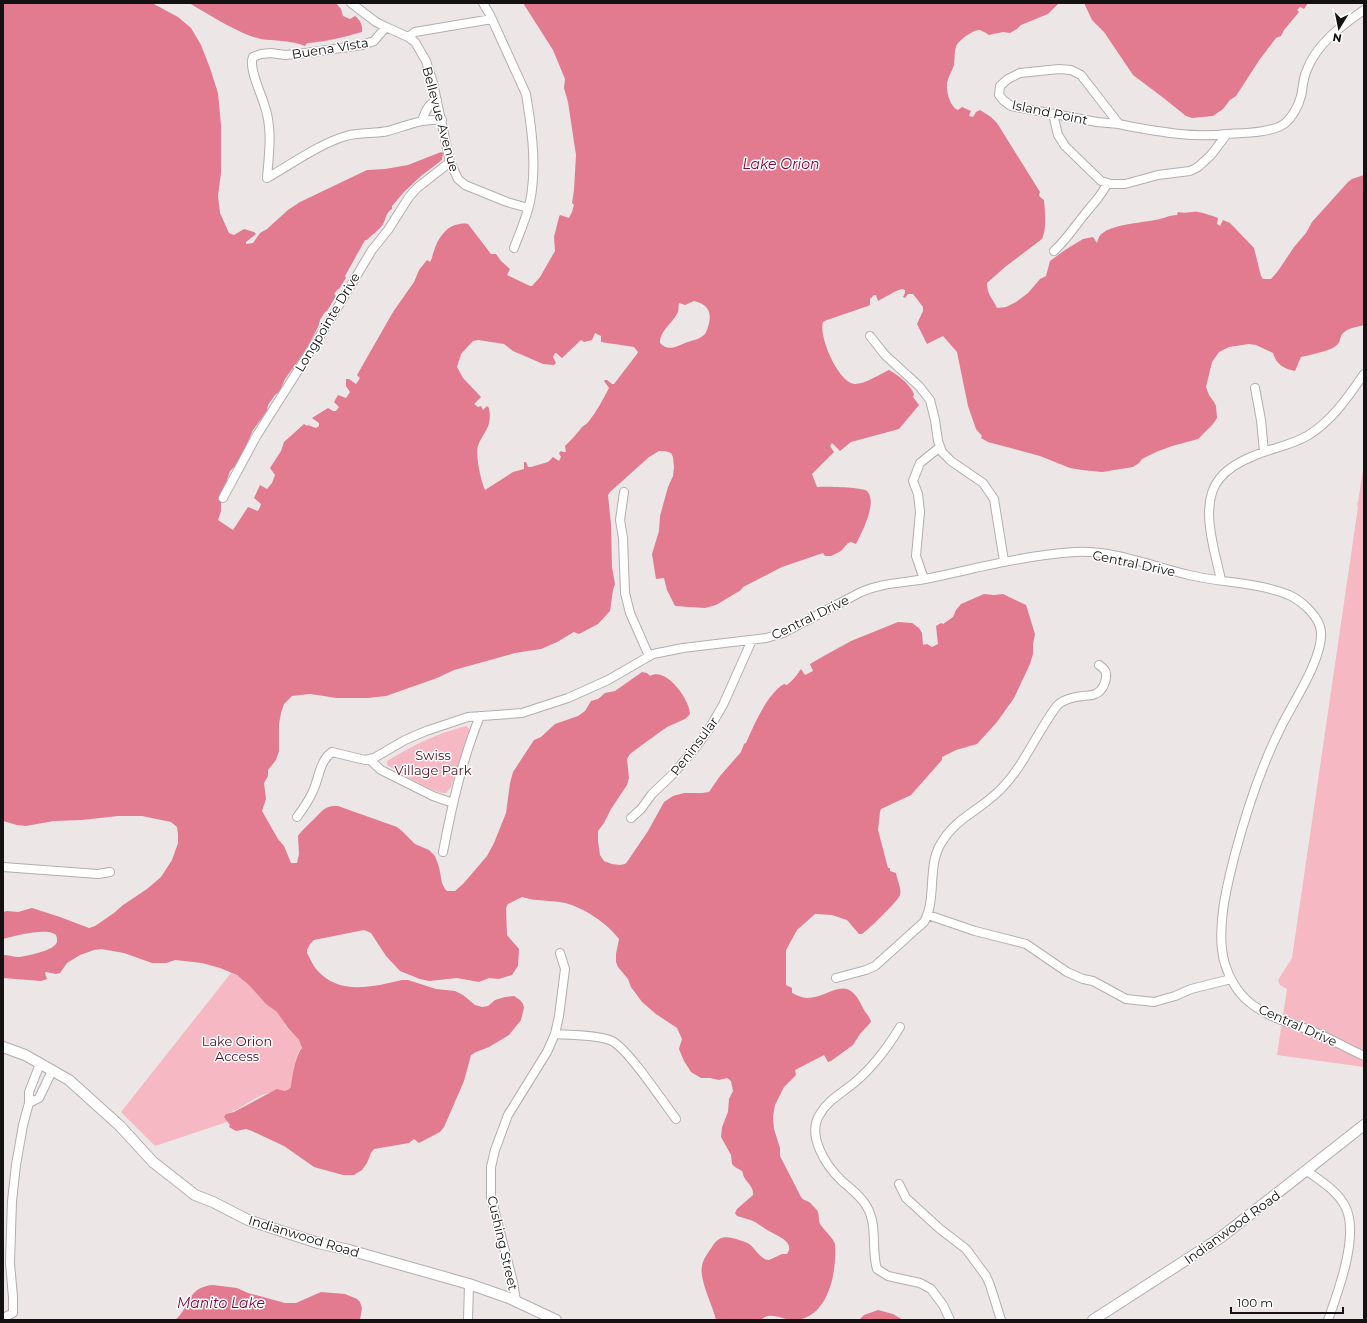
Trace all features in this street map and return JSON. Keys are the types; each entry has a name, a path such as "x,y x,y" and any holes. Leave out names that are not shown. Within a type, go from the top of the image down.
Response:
{"street":[{"path":"351,3 376,22 408,37 415,32 492,19"},
{"path":"483,3 492,19 526,94 531,128 533,173 532,190 526,218 514,248"},
{"name":"Island Point","path":"1119,124 1081,75 1071,70 1059,68 1020,73 1008,79 1000,86 999,95 1011,106 1109,124 1119,124 1191,136 1211,136 1270,130 1284,124 1292,115 1301,98 1306,72 1313,57 1326,40 1344,24 1364,10"},
{"name":"Buena Vista","path":"386,27 374,41 362,45 286,55 271,53 261,54 253,57 251,60 253,71 267,111 269,125 267,178 344,137 362,133 384,132 422,121"},
{"name":"Bellevue Avenue","path":"408,37 415,42 426,61 442,120 450,162 458,179 465,185 507,202 528,208"},
{"path":"422,121 428,105 437,100"},
{"path":"1053,114 1058,135 1065,146 1101,181 1111,184 1125,184 1158,175 1190,171 1198,167 1211,155 1227,134"},
{"path":"422,121 433,119 442,120"},
{"name":"Longpointe Drive","path":"223,498 257,435 330,320 356,274 372,250 388,230 417,188 450,162"},
{"path":"1054,251 1076,228 1088,210 1104,191 1107,183"},
{"path":"870,336 885,354 919,386 930,400 936,420 942,452 951,461 983,483 994,499 1004,561"},
{"path":"1221,580 1210,527 1208,508 1212,492 1220,478 1235,465 1306,436 1329,419 1354,390 1364,374"},
{"path":"1255,388 1261,420 1264,452"},
{"path":"924,579 916,556 920,512 918,494 913,481 920,463 940,447"},
{"path":"624,492 620,520 623,538 625,594 630,613 649,656"},
{"name":"Central Drive","path":"369,759 374,758 405,740 426,731 468,717 522,713 568,698 608,680 653,654 683,648 766,638 783,633 874,586 924,579 1004,561 1051,554 1078,552 1104,553 1190,575 1265,588 1288,595 1299,601 1315,617 1321,630 1320,642 1315,663 1279,730 1250,797 1226,887 1222,941 1225,964 1239,992 1260,1010 1276,1018 1315,1032 1364,1056"},
{"name":"Peninsular","path":"630,818 641,809 652,794 673,774 709,729 723,705 752,640"},
{"path":"836,978 875,966 924,922 928,915 931,897 933,864 945,836 953,826 967,814 977,809 999,790 1014,773 1026,757 1042,726 1062,701 1095,695 1102,689 1106,680 1106,673 1099,665"},
{"path":"443,852 463,763 480,716"},
{"path":"297,817 306,805 314,789 326,756 332,752 354,758 365,760 369,759 381,770 433,796 453,803"},
{"path":"3,867 98,874 110,872"},
{"path":"928,915 974,931 1026,944 1067,972 1083,979 1093,981 1126,999 1154,1002 1175,996 1191,989 1232,979"},
{"name":"Cushing Street","path":"516,1301 513,1282 491,1197 491,1168 495,1150 508,1115 547,1052 555,1034 559,1016 565,969 560,953"},
{"path":"900,1027 891,1042 867,1070 854,1083 828,1103 819,1114 815,1126 816,1141 824,1159 840,1180 862,1199 872,1217 875,1242 874,1259 877,1270 888,1276 920,1283 931,1289 944,1305 950,1320"},
{"path":"555,1034 597,1038 613,1042 632,1060 676,1119"},
{"name":"Indianwood Road","path":"3,1047 25,1055 68,1080 120,1126 153,1162 195,1196 213,1202 255,1222 318,1243 469,1284 516,1301 556,1320"},
{"path":"3,1318 13,1313 14,1297 10,1256 12,1201 23,1125 29,1103 30,1092 40,1064"},
{"path":"29,1103 39,1098 52,1071"},
{"name":"Indianwood Road","path":"1093,1320 1220,1238 1364,1125"},
{"path":"1307,1171 1333,1190 1346,1207 1350,1226 1350,1245 1341,1281 1328,1320"},
{"path":"899,1184 906,1198 966,1250 986,1276 1001,1320"},
{"path":"468,1320 469,1284"}],"green space":[{"path":"1364,463 1364,1067 1277,1055 1287,989 1280,985 1278,980 1292,958"},
{"name":"Swiss Village Park","path":"466,726 469,728 470,734 466,741 451,787 446,793 441,793 426,787 387,765 387,761 416,745 435,736"},
{"name":"Lake Orion Access","path":"231,973 246,981 267,1004 278,1013 288,1029 300,1042 301,1048 297,1056 291,1087 283,1091 265,1094 226,1114 227,1122 155,1146 121,1112"}],"water":[{"name":"Lake Orion","path":"3,3 152,3 178,17 191,28 201,45 218,93 221,125 221,173 218,196 220,213 229,233 234,235 244,229 256,234 246,242 246,244 253,243 260,233 300,202 367,170 408,165 441,152 443,153 442,160 421,176 404,192 392,206 392,209 387,214 384,222 377,231 365,240 345,276 346,278 334,294 336,296 320,320 319,325 306,350 285,379 280,391 268,405 267,411 253,430 239,462 230,471 227,480 228,484 221,497 221,511 218,520 233,530 248,507 258,511 261,504 254,498 260,485 267,489 272,483 275,475 270,468 281,451 284,442 304,424 316,428 319,426 319,423 312,418 328,408 336,411 339,407 334,402 338,395 346,398 350,392 346,386 346,379 349,379 356,384 360,378 357,375 393,312 414,282 419,270 427,260 430,262 432,259 437,243 448,229 455,225 468,224 491,254 496,254 510,269 507,275 530,286 532,286 540,277 555,251 554,237 559,217 560,215 569,218 574,205 572,203 576,155 568,102 564,88 565,79 553,50 523,3 1059,3 1048,14 1021,25 1010,33 1003,32 989,35 983,31 977,30 966,36 956,47 954,65 948,78 947,90 953,106 958,110 962,107 971,111 969,116 973,117 976,112 980,110 997,123 1040,192 1040,197 1044,200 1045,225 1042,239 1005,267 987,283 989,294 997,308 1006,307 1028,293 1040,279 1046,276 1050,261 1083,239 1093,237 1097,243 1099,237 1109,229 1177,215 1178,212 1198,212 1218,218 1217,224 1220,226 1223,220 1230,223 1254,248 1263,279 1271,279 1306,233 1312,222 1348,182 1364,175 1364,325 1345,331 1338,344 1334,347 1301,357 1295,371 1287,369 1278,363 1273,353 1256,345 1249,344 1229,347 1219,352 1212,362 1206,387 1216,406 1217,418 1198,439 1156,452 1142,459 1133,467 1102,472 1070,468 1040,456 988,442 981,438 982,436 976,429 968,406 957,352 943,336 927,344 917,324 923,311 923,307 913,294 908,294 905,298 903,297 905,290 902,289 878,301 876,295 874,295 870,299 870,305 823,322 822,329 824,338 831,358 843,376 849,382 855,384 859,384 889,370 907,383 914,394 913,397 919,405 899,429 851,442 840,451 832,443 830,446 834,452 812,474 817,487 851,488 867,491 871,502 870,509 865,525 856,544 851,542 848,543 841,551 831,556 825,556 823,553 782,567 743,587 741,590 716,605 705,608 675,606 667,590 664,578 656,579 652,554 659,531 660,516 668,487 673,476 674,467 671,453 659,451 649,457 608,495 611,524 612,567 615,584 610,611 598,624 579,634 574,632 541,649 515,653 454,670 437,678 386,696 368,698 337,698 310,694 292,696 284,704 279,724 279,751 276,760 268,770 268,776 264,783 266,799 262,811 278,839 284,846 291,863 297,863 299,854 298,836 324,809 330,806 338,806 397,827 415,844 429,850 435,856 445,889 447,891 455,891 487,856 494,843 506,813 513,772 534,740 541,737 555,724 578,716 585,711 591,701 598,699 605,693 615,691 642,672 647,673 650,676 656,674 663,676 670,680 682,693 689,708 690,714 685,719 667,727 630,754 627,759 629,778 627,785 598,831 600,855 604,861 612,864 620,865 627,862 648,831 664,802 673,796 684,793 709,792 720,776 741,752 762,710 772,695 784,684 787,685 801,669 805,675 813,671 810,664 822,657 851,641 898,622 912,623 919,628 922,633 923,645 927,644 932,647 938,644 936,626 941,623 943,624 953,617 961,604 984,594 1003,594 1026,605 1035,634 1033,654 1030,664 1014,698 997,722 977,744 956,750 942,757 942,760 911,795 881,809 878,830 888,868 890,868 890,871 896,873 900,890 900,895 898,898 862,934 859,934 847,920 832,915 815,914 797,930 786,950 786,985 792,988 792,993 807,998 815,997 837,989 850,990 856,996 871,1022 860,1034 853,1045 831,1061 828,1062 824,1055 795,1070 796,1075 784,1087 775,1105 773,1117 774,1129 780,1148 780,1156 801,1197 810,1203 817,1211 820,1224 833,1239 835,1244 834,1267 829,1291 816,1311 807,1317 796,1320 769,1316 761,1320 716,1320 702,1278 703,1263 715,1242 719,1239 727,1237 745,1242 759,1255 769,1260 782,1254 787,1254 789,1246 788,1243 782,1238 755,1222 737,1216 735,1213 737,1209 753,1195 753,1192 742,1171 732,1164 731,1155 721,1137 722,1127 728,1112 729,1099 733,1091 731,1081 727,1078 719,1080 701,1078 691,1072 679,1049 682,1039 677,1028 656,1014 642,1002 616,962 619,939 608,927 587,912 562,902 535,900 522,897 508,904 506,908 507,935 519,949 518,966 512,975 499,979 489,978 479,982 457,978 429,981 400,971 386,956 371,933 364,930 314,940 310,944 307,953 316,969 325,978 345,986 368,987 408,980 436,989 455,991 463,995 475,1005 482,1007 488,1006 495,1000 514,996 520,1000 524,1008 521,1020 509,1035 489,1047 471,1055 464,1081 444,1127 440,1132 419,1143 414,1139 409,1143 374,1149 362,1170 354,1175 343,1175 314,1167 284,1146 252,1131 246,1129 236,1131 229,1127 230,1125 224,1117 226,1114 234,1112 277,1089 285,1091 291,1087 296,1060 302,1048 299,1040 288,1028 277,1012 266,1004 249,985 237,975 202,963 175,960 166,963 152,963 124,953 101,949 80,955 67,963 60,973 56,974 46,972 47,979 41,981 3,978 3,955 19,957 33,954 53,947 57,941 56,935 46,932 31,933 3,939 3,912 18,912 32,908 89,928 95,926 147,889 161,877 172,860 178,843 177,827 171,822 142,816 118,816 54,821 26,826 3,821","holes":["694,301 702,304 709,311 710,318 705,334 697,339 674,347 670,348 663,346 660,343 662,334 678,312 679,303 685,305","595,333 601,336 601,342 634,347 638,352 614,384 607,380 604,381 609,388 602,401 588,422 565,446 566,452 561,451 559,453 561,457 559,461 553,457 548,462 531,467 528,467 526,462 524,462 524,469 513,472 485,490 480,474 477,453 479,443 489,423 489,408 487,406 483,410 481,406 478,407 474,404 481,397 463,378 457,367 461,354 473,341 478,340 504,344 513,351 543,364 554,365 556,363 553,357 555,353 562,358 581,340 584,342 592,340"]},
{"path":"189,3 336,3 341,9 343,16 350,19 355,16 358,19 362,25 362,32 307,43 305,46 288,42 261,39 234,29"},
{"path":"1084,3 1308,3 1304,9 1300,7 1297,10 1299,12 1281,36 1276,38 1260,59 1236,96 1230,100 1223,109 1213,116 1192,118 1186,116 1133,75 1104,32 1092,20"},
{"name":"Manito Lake","path":"213,1285 237,1288 248,1293 285,1303 296,1303 321,1292 345,1294 357,1299 360,1302 362,1308 360,1320 175,1320 180,1315 193,1294 204,1287"},
{"path":"878,1310 893,1314 903,1320 859,1320 864,1315"}]}
